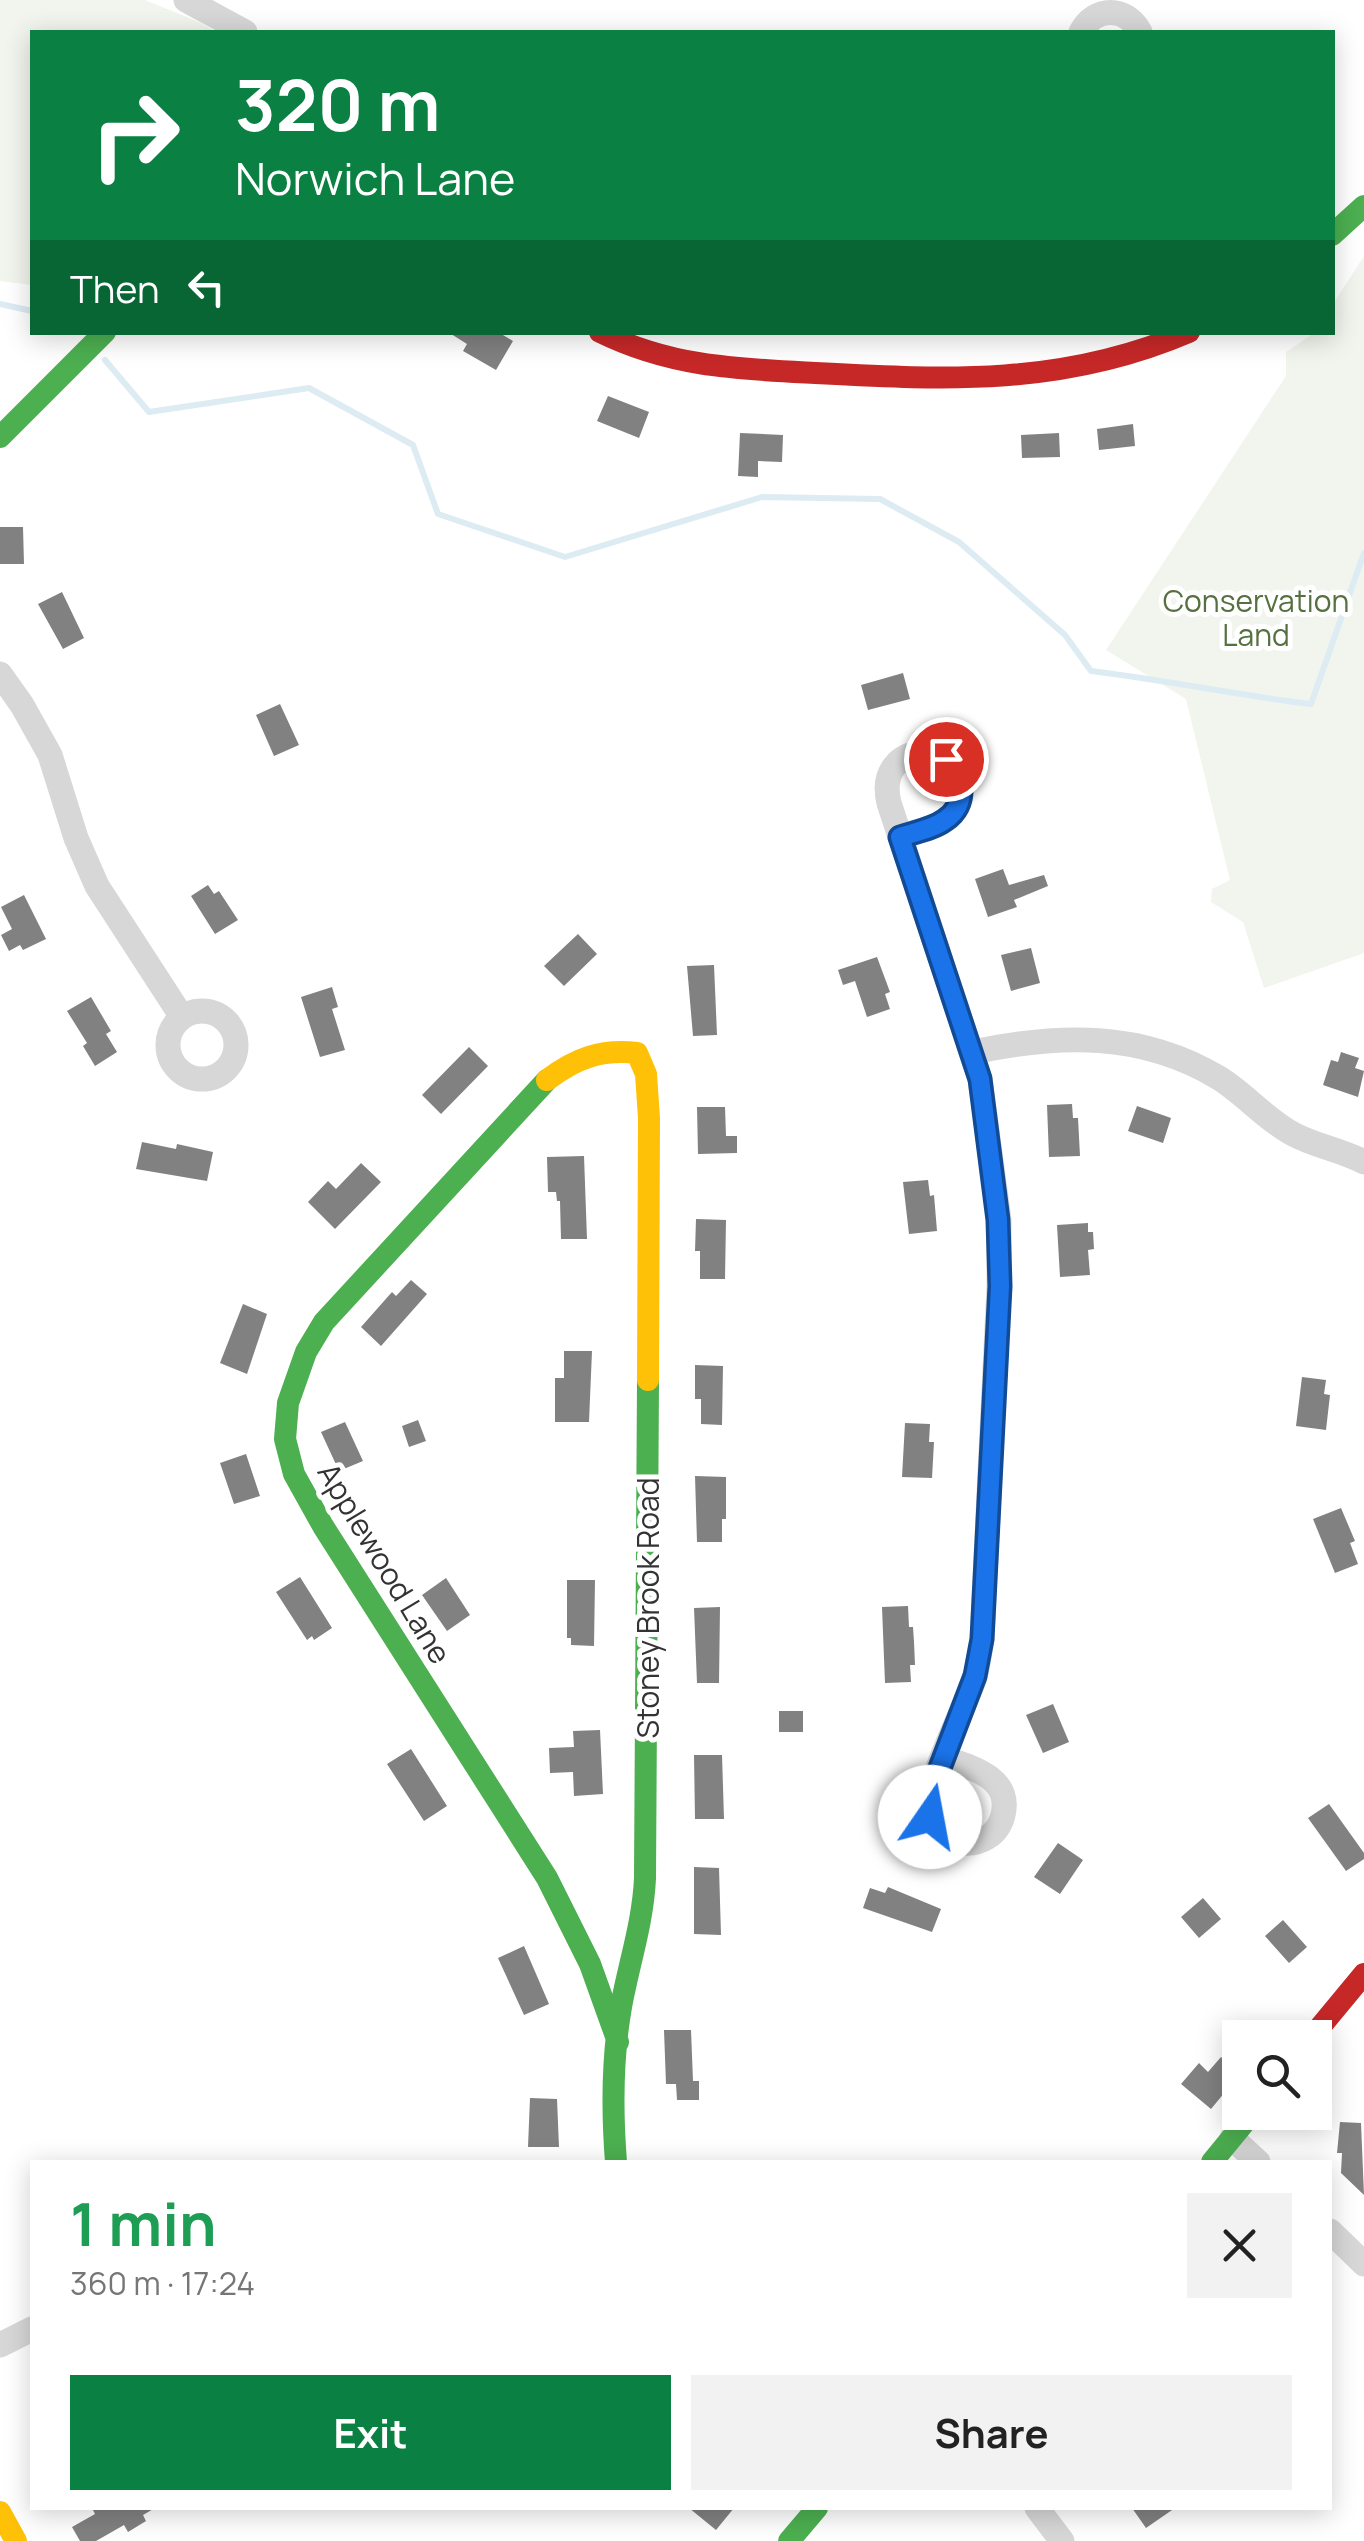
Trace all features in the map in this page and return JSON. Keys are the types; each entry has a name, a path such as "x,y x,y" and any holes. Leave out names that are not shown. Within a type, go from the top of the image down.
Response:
{"street":[{"path":"186,0 242,30"},
{"path":"1082,30 1094,16 1113,12 1131,19 1139,30"},
{"path":"1335,232 1364,206"},
{"path":"0,437 102,335"},
{"path":"607,335 654,355 718,367 907,378 1073,370 1178,335"},
{"path":"0,674 50,755 76,838 97,886 182,1017"},
{"path":"900,837 973,1052 985,1107 998,1220 999,1305 982,1639 975,1676 944,1758"},
{"path":"973,1052 1067,1038 1132,1042 1194,1064 1221,1079 1293,1134 1364,1162"},
{"name":"Applewood Lane","path":"618,2042 590,1964 548,1878 323,1526 296,1478 287,1454 285,1429 296,1375 324,1322 536,1089 580,1058 609,1048 636,1053"},
{"name":"Stoney Brook Road","path":"616,2160 612,2102 620,2011 640,1927 646,1846 649,1118 646,1074 636,1053"},
{"path":"1327,2020 1364,1974"},
{"path":"1214,2160 1238,2130"},
{"path":"1232,2138 1256,2160"},
{"path":"1332,2233 1364,2264"},
{"path":"0,2345 30,2330"},
{"path":"789,2541 813,2510"},
{"path":"1039,2510 1062,2541"},
{"path":"0,2512 16,2541"}],"green space":[{"path":"0,0 145,0 213,30 30,30 30,285 0,281"},
{"name":"Conservation Land","path":"1364,256 1364,953 1264,988 1243,922 1211,902 1212,889 1230,880 1186,699 1106,650 1286,376 1286,352 1311,335 1335,335 1335,301"}],"building":[{"path":"453,335 503,335 513,341 496,370 463,351 467,344"},
{"path":"608,396 649,412 639,438 597,421"},
{"path":"1133,424 1135,446 1099,450 1097,429"},
{"path":"740,433 783,435 782,462 758,461 758,477 738,476"},
{"path":"1059,433 1060,457 1022,458 1021,435"},
{"path":"0,527 23,527 24,564 0,564"},
{"path":"62,592 84,638 63,649 38,604"},
{"path":"903,673 910,699 868,710 861,685"},
{"path":"280,704 299,745 274,756 256,715"},
{"path":"1003,869 1009,885 1044,875 1048,886 1014,900 1017,907 988,917 975,879"},
{"path":"208,885 214,894 219,891 238,920 215,934 191,896"},
{"path":"24,895 46,939 23,950 20,945 9,951 1,935 12,929 1,907"},
{"path":"578,934 597,954 564,986 544,966"},
{"path":"1031,948 1040,983 1011,991 1001,955"},
{"path":"877,957 890,992 885,994 890,1009 867,1017 855,981 843,985 838,970"},
{"path":"714,965 717,1035 693,1036 687,966"},
{"path":"332,987 338,1007 332,1009 345,1050 320,1057 301,997"},
{"path":"91,997 111,1031 106,1034 117,1052 95,1066 83,1046 87,1043 67,1011"},
{"path":"469,1047 488,1066 441,1114 422,1095"},
{"path":"1341,1052 1359,1058 1355,1068 1364,1071 1358,1097 1323,1085 1331,1060 1338,1062"},
{"path":"1072,1104 1073,1118 1078,1118 1080,1156 1049,1157 1047,1105"},
{"path":"1137,1106 1171,1118 1163,1143 1128,1131"},
{"path":"697,1107 725,1107 726,1136 737,1136 737,1153 698,1154"},
{"path":"142,1142 213,1152 207,1181 136,1169"},
{"path":"584,1156 587,1239 561,1239 560,1201 556,1192 548,1192 547,1157"},
{"path":"361,1163 381,1182 335,1229 308,1202 328,1181 336,1189"},
{"path":"928,1180 930,1196 934,1195 937,1231 909,1234 903,1182"},
{"path":"696,1219 726,1220 725,1279 700,1279 700,1251 695,1251"},
{"path":"1088,1223 1094,1249 1088,1250 1090,1275 1060,1277 1057,1225"},
{"path":"411,1280 427,1294 381,1346 361,1327 392,1292 396,1296"},
{"path":"243,1304 267,1314 247,1374 220,1363"},
{"path":"564,1351 592,1351 589,1422 555,1422 555,1378 564,1378"},
{"path":"695,1365 723,1366 722,1425 701,1424 701,1399 695,1399"},
{"path":"1302,1377 1326,1380 1324,1394 1330,1395 1326,1430 1296,1426"},
{"path":"418,1420 426,1441 409,1447 402,1426"},
{"path":"345,1422 363,1461 339,1471 321,1432"},
{"path":"905,1423 930,1424 929,1442 934,1442 932,1478 902,1477"},
{"path":"246,1454 260,1496 234,1504 220,1463"},
{"path":"695,1476 726,1477 722,1542 697,1542"},
{"path":"1341,1508 1355,1541 1350,1543 1358,1564 1335,1573 1313,1519"},
{"path":"300,1577 332,1628 314,1640 312,1636 307,1640 276,1592"},
{"path":"446,1578 470,1615 447,1631 422,1595"},
{"path":"567,1580 595,1580 594,1646 571,1645 571,1638 567,1638"},
{"path":"908,1606 915,1665 910,1665 911,1682 885,1683 882,1607"},
{"path":"720,1607 719,1683 697,1683 694,1608"},
{"path":"1053,1704 1069,1742 1043,1753 1026,1715"},
{"path":"779,1711 803,1711 803,1732 779,1732"},
{"path":"600,1730 603,1794 574,1796 573,1772 550,1773 549,1748 574,1747 573,1731"},
{"path":"411,1749 447,1806 424,1821 387,1764"},
{"path":"694,1755 722,1755 724,1819 695,1819"},
{"path":"1329,1804 1364,1853 1364,1859 1346,1871 1308,1818"},
{"path":"1058,1843 1083,1860 1060,1894 1034,1877"},
{"path":"694,1867 719,1868 721,1935 694,1934"},
{"path":"888,1887 941,1909 932,1932 863,1908 870,1888 885,1893"},
{"path":"1203,1898 1221,1919 1199,1938 1181,1917"},
{"path":"1283,1920 1307,1947 1289,1963 1265,1936"},
{"path":"524,1946 549,2004 524,2015 498,1958"},
{"path":"664,2030 691,2030 693,2081 699,2081 699,2100 677,2100 676,2084 666,2084"},
{"path":"1222,2058 1222,2096 1211,2109 1181,2084 1199,2063 1208,2072"},
{"path":"530,2098 557,2099 559,2147 528,2147"},
{"path":"1340,2122 1361,2123 1364,2195 1341,2173 1342,2153 1337,2153"},
{"path":"93,2510 152,2510 143,2515 146,2521 128,2532 124,2525 96,2541 80,2541 72,2527 95,2514"},
{"path":"691,2510 732,2510 716,2530"},
{"path":"1133,2510 1172,2510 1146,2528"}],"waterway":[{"path":"0,304 30,311"},
{"path":"105,360 149,412 309,388 413,445 438,514 565,557 762,497 880,499 959,542 1065,635 1091,671 1311,704 1364,553"}],"traffic: fast":[{"path":"1335,232 1364,206"},
{"path":"0,437 102,335"},
{"path":"547,1080 324,1322 306,1352 288,1403 285,1439 294,1474 323,1526 547,1878 590,1964 618,2042"},
{"path":"616,2160 616,2046 645,1878 648,1380"},
{"path":"1214,2160 1238,2130"},
{"path":"789,2541 815,2510"}],"traffic: slow":[{"path":"547,1080 579,1061 612,1052 637,1053 646,1074 648,1380"},
{"path":"0,2512 16,2541"}],"traffic: jam":[{"path":"606,335 653,353 731,367 959,377 1051,371 1142,350 1181,335"},
{"path":"1326,2020 1364,1974"}],"route":[{"path":"930,1817 930,1794 975,1676 982,1639 1000,1286 998,1220 980,1079 900,837 944,822 956,810 962,786 946,759"}]}
